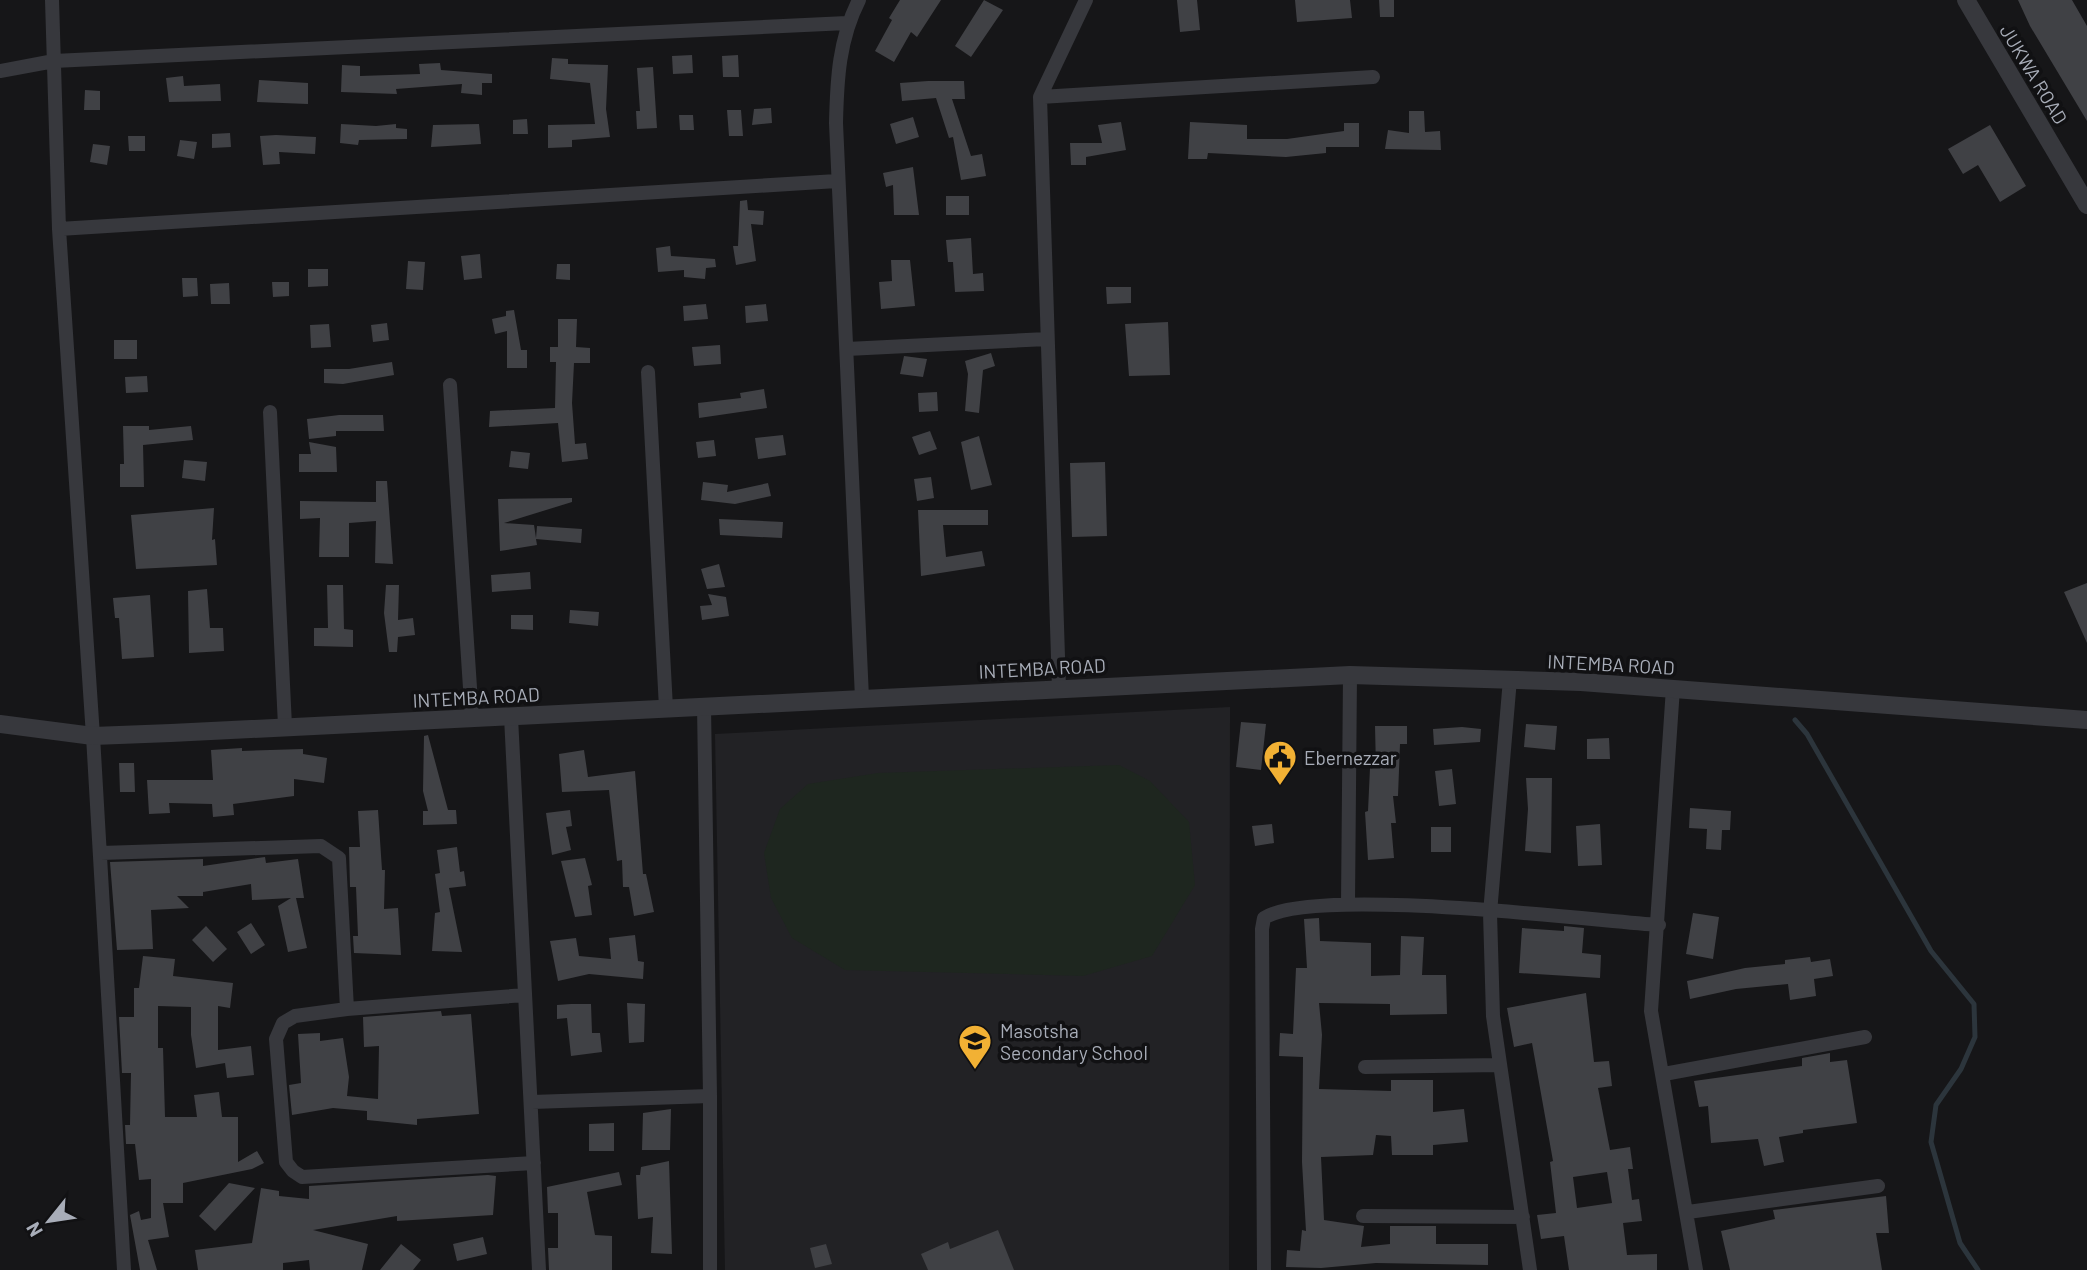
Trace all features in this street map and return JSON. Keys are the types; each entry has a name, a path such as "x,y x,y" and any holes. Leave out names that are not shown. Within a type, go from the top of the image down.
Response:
{"street":[{"path":"52,0 59,229 101,853 124,1270"},
{"path":"859,0 848,23 838,68 837,181 862,698"},
{"path":"1059,688 1040,97 1086,0"},
{"name":"JUKWA ROAD","path":"1966,0 2087,205"},
{"path":"0,71 54,61 848,23"},
{"path":"1040,97 1373,78"},
{"path":"59,229 837,181"},
{"path":"847,349 1047,339"},
{"path":"648,372 666,708"},
{"path":"450,385 472,719"},
{"path":"270,412 285,726"},
{"path":"1348,903 1350,675"},
{"name":"INTEMBA ROAD","path":"0,724 93,736 1350,675 1510,679 1673,688 2087,720"},
{"path":"1510,679 1490,913 1493,1017 1530,1270"},
{"path":"1673,688 1659,925 1651,1011 1696,1270"},
{"path":"704,706 710,1270"},
{"path":"511,717 539,1270"},
{"path":"101,853 321,846 334,852 339,858 347,1009"},
{"path":"1264,1270 1264,918 1275,911 1348,903 1659,925"},
{"path":"525,995 347,1009 295,1016 279,1030 276,1039 286,1161 293,1171 302,1177 534,1163"},
{"path":"1664,1074 1866,1037"},
{"path":"1365,1067 1500,1065"},
{"path":"532,1102 710,1096"},
{"path":"1688,1212 1878,1186"},
{"path":"1363,1216 1523,1217"}],"shaded area":[{"name":"Masotsha Secondary School","path":"1230,707 1229,1270 725,1270 715,734"},
{"path":"1119,765 1150,781 1189,822 1195,885 1152,956 1083,976 845,970 792,938 771,898 764,853 780,809 808,784 878,773"}],"building":[{"path":"900,0 941,0 917,37 911,32 894,62 875,51"},
{"path":"984,0 1003,10 971,57 955,46"},
{"path":"1177,0 1197,0 1200,30 1180,32"},
{"path":"1295,0 1350,0 1352,18 1297,22"},
{"path":"1379,0 1394,0 1394,17 1380,17"},
{"path":"2018,0 2072,0 2087,26 2087,121 2030,26"},
{"path":"692,55 693,73 673,74 672,56"},
{"path":"738,55 739,77 723,77 722,56"},
{"path":"552,58 568,59 568,64 608,65 606,109 610,137 572,140 572,147 548,148 548,125 595,124 590,83 550,79"},
{"path":"440,63 441,70 492,74 492,83 482,83 482,95 461,93 462,84 396,89 397,94 341,92 342,65 360,66 360,76 420,74 419,64"},
{"path":"653,67 657,128 637,129 636,111 640,111 637,68"},
{"path":"183,76 184,86 220,84 221,101 169,102 166,78"},
{"path":"259,80 308,83 308,104 257,102"},
{"path":"964,81 965,99 952,99 971,156 982,154 986,176 961,180 953,137 949,138 936,98 902,101 900,83"},
{"path":"85,90 100,91 100,110 84,110"},
{"path":"771,108 772,123 752,125 754,109"},
{"path":"727,110 741,110 743,136 729,136"},
{"path":"1409,111 1424,111 1425,132 1440,131 1441,150 1385,149 1388,130 1409,133"},
{"path":"679,115 693,115 694,130 680,130"},
{"path":"913,117 919,137 896,144 890,124"},
{"path":"527,119 528,134 513,134 513,120"},
{"path":"1121,122 1126,150 1086,157 1086,165 1071,165 1070,143 1102,143 1098,125"},
{"path":"1190,122 1247,125 1247,139 1287,139 1344,131 1344,123 1359,123 1359,147 1326,147 1326,153 1286,157 1208,153 1207,159 1188,159"},
{"path":"341,124 396,124 396,128 407,129 407,139 359,140 358,145 340,143"},
{"path":"479,124 481,144 431,147 433,125"},
{"path":"1990,125 2026,186 2000,202 1978,165 1963,174 1948,149"},
{"path":"230,133 231,147 212,148 212,134"},
{"path":"128,136 145,136 145,151 129,151"},
{"path":"260,136 316,137 315,154 279,152 280,164 263,165"},
{"path":"180,140 197,142 194,159 177,156"},
{"path":"93,144 110,146 107,165 90,162"},
{"path":"913,167 919,215 894,215 893,185 886,187 883,173"},
{"path":"946,196 969,196 969,215 946,215"},
{"path":"747,200 748,210 764,211 763,225 751,224 756,261 736,265 733,246 738,246 740,201"},
{"path":"971,238 973,274 983,273 984,291 955,292 953,262 948,262 946,240"},
{"path":"670,246 671,256 715,259 716,267 706,268 705,279 684,277 684,270 658,272 656,248"},
{"path":"480,254 482,278 464,280 461,256"},
{"path":"891,260 910,260 915,306 881,309 879,282 892,281"},
{"path":"408,261 425,262 423,290 406,289"},
{"path":"557,264 570,264 570,280 556,279"},
{"path":"308,269 328,269 328,286 308,287"},
{"path":"182,278 197,278 198,296 183,297"},
{"path":"272,282 289,282 289,296 273,297"},
{"path":"229,283 230,304 211,304 210,284"},
{"path":"1106,287 1131,287 1131,303 1107,304"},
{"path":"706,304 708,319 684,321 683,306"},
{"path":"766,304 768,321 746,323 745,306"},
{"path":"514,310 521,350 527,350 527,368 507,368 507,331 495,334 492,319 506,316 506,311"},
{"path":"558,319 577,319 576,347 590,348 590,363 574,363 572,403 575,444 586,443 588,459 562,462 558,423 489,427 490,411 555,408 556,362 550,362 550,347 558,347"},
{"path":"1168,322 1170,375 1129,376 1125,324"},
{"path":"387,323 389,340 373,342 371,325"},
{"path":"329,324 331,347 311,348 310,325"},
{"path":"114,340 137,340 137,359 114,359"},
{"path":"720,345 721,364 694,366 692,347"},
{"path":"991,353 995,366 983,370 979,413 965,411 968,374 965,361"},
{"path":"904,356 927,359 923,377 900,374"},
{"path":"392,362 394,375 343,384 324,383 324,369 349,369"},
{"path":"147,376 148,392 126,393 125,377"},
{"path":"764,389 767,408 699,418 698,403 741,398 740,393"},
{"path":"937,392 938,411 919,412 918,393"},
{"path":"339,415 383,415 384,431 336,431 336,436 309,439 307,419"},
{"path":"123,426 149,426 149,430 191,426 193,440 143,445 144,487 120,487 120,464 124,464"},
{"path":"930,431 937,449 919,455 912,437"},
{"path":"783,435 786,455 758,459 755,438"},
{"path":"979,436 992,485 971,490 961,442"},
{"path":"714,440 716,456 698,458 696,442"},
{"path":"309,442 336,447 337,472 299,472 299,454 311,454"},
{"path":"511,451 530,453 528,469 509,467"},
{"path":"184,460 207,462 205,481 182,478"},
{"path":"1105,462 1107,536 1072,537 1070,463"},
{"path":"931,477 934,498 917,501 914,479"},
{"path":"376,481 387,481 393,564 375,563 376,521 349,523 349,557 319,557 320,518 300,519 300,501 376,502"},
{"path":"703,482 728,485 727,492 768,483 771,496 735,504 701,500"},
{"path":"572,498 572,502 504,523 534,525 536,538 537,526 582,529 581,543 536,539 537,545 500,551 498,499"},
{"path":"214,508 212,540 215,539 217,565 136,569 131,515"},
{"path":"918,510 988,510 988,525 943,525 946,557 982,551 985,566 921,576"},
{"path":"719,519 783,522 782,538 720,535"},
{"path":"719,564 725,587 707,589 701,569"},
{"path":"530,572 531,589 492,592 491,575"},
{"path":"2087,583 2087,643 2064,592"},
{"path":"327,585 343,585 344,629 353,630 353,647 314,646 314,628 328,628"},
{"path":"386,585 399,585 398,620 413,618 415,635 398,637 397,652 389,652 384,613"},
{"path":"207,589 210,628 223,628 224,651 189,653 188,591"},
{"path":"708,594 726,597 729,616 702,620 700,606 712,605"},
{"path":"150,595 154,657 122,659 119,618 115,618 113,598"},
{"path":"570,610 599,612 598,626 569,623"},
{"path":"511,615 533,615 533,630 511,629"},
{"path":"1241,722 1266,724 1261,770 1236,767"},
{"path":"1526,724 1557,726 1555,750 1524,747"},
{"path":"1375,726 1407,726 1407,744 1400,744 1398,796 1393,796 1396,823 1391,823 1394,858 1368,860 1365,812 1368,811 1370,768 1376,768"},
{"path":"1433,729 1481,729 1480,742 1434,745"},
{"path":"428,735 448,810 456,810 457,824 423,825 423,811 428,811 423,791 424,736"},
{"path":"1609,738 1610,759 1587,759 1587,739"},
{"path":"242,748 242,751 303,749 303,754 327,758 324,783 294,779 294,796 233,804 234,815 213,817 212,804 169,803 170,813 149,814 147,780 213,780 211,750"},
{"path":"584,750 588,777 635,771 643,874 646,874 654,912 634,916 629,887 623,887 622,860 617,861 609,790 562,792 559,754"},
{"path":"119,763 134,763 135,792 120,792"},
{"path":"1452,769 1456,804 1439,806 1435,771"},
{"path":"1526,778 1552,778 1551,853 1525,851 1528,809"},
{"path":"1690,808 1731,811 1730,830 1722,830 1721,850 1706,849 1707,829 1689,828"},
{"path":"378,810 382,870 385,870 384,909 398,908 401,955 354,953 353,936 358,936 356,887 350,887 349,847 360,847 358,811"},
{"path":"570,810 572,826 566,827 571,850 552,855 546,813"},
{"path":"1272,824 1274,843 1255,846 1252,826"},
{"path":"1600,824 1602,865 1578,866 1576,826"},
{"path":"1431,827 1451,827 1451,852 1431,852"},
{"path":"457,847 460,872 464,871 466,886 449,888 462,952 432,951 435,913 440,912 435,874 440,873 437,850"},
{"path":"265,857 266,863 298,859 304,898 296,898 307,948 288,952 278,906 291,898 252,900 251,884 203,892 203,896 177,896 189,908 151,910 153,949 117,950 110,862 203,859 203,866"},
{"path":"585,858 592,885 588,886 592,915 575,917 561,861"},
{"path":"1693,913 1719,917 1713,959 1686,954"},
{"path":"1319,918 1320,941 1371,943 1371,976 1400,975 1401,936 1424,937 1422,975 1446,975 1447,1014 1390,1015 1390,1004 1319,1003 1322,1035 1319,1089 1391,1091 1391,1080 1433,1080 1433,1112 1464,1109 1468,1142 1433,1145 1433,1155 1392,1155 1391,1136 1376,1135 1373,1155 1321,1157 1324,1220 1364,1226 1361,1247 1390,1244 1390,1226 1436,1226 1436,1244 1488,1244 1488,1265 1376,1263 1321,1268 1286,1267 1287,1250 1300,1251 1302,1230 1306,1231 1302,1162 1303,1057 1279,1056 1280,1033 1293,1034 1296,968 1307,968 1304,919"},
{"path":"251,923 265,945 251,954 237,932"},
{"path":"206,926 227,949 213,962 192,940"},
{"path":"1564,926 1584,928 1582,953 1601,955 1600,978 1519,973 1522,928 1564,931"},
{"path":"635,935 638,961 644,962 643,979 589,974 558,981 550,941 576,938 579,956 611,959 609,938"},
{"path":"143,956 175,959 173,976 233,983 230,1008 218,1006 218,1050 251,1046 254,1075 227,1078 225,1063 196,1068 191,1035 191,1007 158,1006 158,1048 163,1048 165,1117 197,1117 194,1095 219,1092 222,1117 238,1117 238,1162 257,1151 264,1163 252,1169 183,1183 183,1203 163,1203 169,1237 148,1240 157,1270 140,1270 130,1215 139,1211 141,1220 151,1218 151,1179 139,1180 135,1144 126,1144 125,1125 130,1125 131,1073 122,1073 119,1017 134,1017 134,988 139,988"},
{"path":"1810,957 1811,962 1830,959 1833,976 1814,979 1816,996 1790,1000 1788,984 1736,989 1690,999 1687,981"},
{"path":"1586,993 1594,1062 1609,1061 1612,1086 1598,1088 1610,1150 1630,1147 1633,1169 1628,1169 1632,1200 1639,1199 1642,1221 1623,1223 1627,1255 1657,1254 1657,1270 1569,1270 1564,1236 1541,1239 1537,1215 1556,1213 1550,1162 1553,1161 1532,1043 1514,1047 1507,1008","holes":["1607,1172 1612,1203 1577,1208 1573,1177"]},
{"path":"627,1003 645,1004 644,1042 629,1043"},
{"path":"591,1004 592,1033 600,1033 602,1052 571,1056 567,1018 557,1019 557,1005"},
{"path":"441,1011 442,1016 471,1014 479,1114 417,1119 417,1125 367,1120 367,1111 333,1108 292,1115 289,1085 301,1083 298,1034 320,1033 320,1041 343,1038 349,1077 347,1096 378,1099 379,1046 364,1047 363,1017"},
{"path":"1830,1053 1830,1062 1847,1060 1857,1123 1803,1130 1803,1133 1779,1137 1784,1162 1764,1166 1758,1139 1711,1143 1708,1106 1699,1107 1694,1081 1802,1066 1802,1058"},
{"path":"671,1109 670,1150 642,1150 643,1113"},
{"path":"614,1123 614,1151 589,1151 589,1124"},
{"path":"669,1161 672,1254 651,1253 653,1217 638,1219 636,1175 640,1175 641,1167"},
{"path":"619,1172 622,1185 587,1192 595,1235 612,1236 612,1270 549,1270 548,1248 558,1248 558,1213 548,1213 547,1187"},
{"path":"496,1176 493,1215 397,1221 397,1216 313,1230 368,1244 362,1270 310,1270 309,1260 283,1263 283,1270 198,1270 195,1250 252,1243 261,1188 279,1191 279,1196 309,1199 309,1186"},
{"path":"229,1183 255,1188 215,1231 199,1216"},
{"path":"1886,1196 1889,1233 1876,1233 1882,1270 1730,1270 1721,1231 1775,1219 1773,1210"},
{"path":"998,1230 1014,1270 928,1270 921,1254 948,1242 950,1249"},
{"path":"483,1237 487,1254 457,1261 453,1244"},
{"path":"401,1244 421,1260 413,1270 380,1270"},
{"path":"826,1244 832,1264 815,1268 810,1248"}],"waterway":[{"path":"1795,720 1807,734 1931,951 1974,1004 1975,1037 1961,1069 1936,1105 1931,1142 1960,1243 1978,1270"}],"place":[{"name":"Ebernezzar","path":"1280,787"},
{"name":"Masotsha Secondary School","path":"975,1071"}]}
